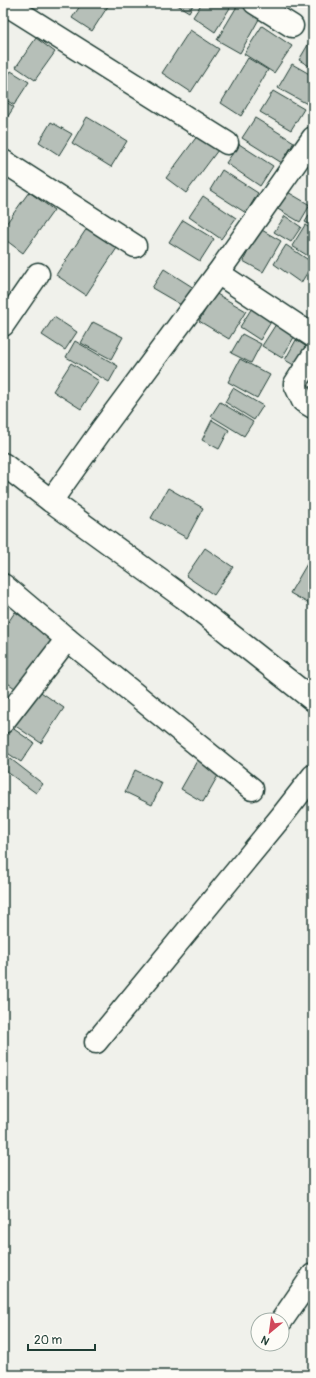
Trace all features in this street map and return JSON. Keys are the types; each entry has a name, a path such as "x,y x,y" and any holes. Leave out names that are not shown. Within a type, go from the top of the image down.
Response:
{"street":[{"path":"4,3 227,143"},
{"path":"255,3 292,26"},
{"path":"51,501 218,273 313,138"},
{"path":"3,161 135,246"},
{"path":"218,273 313,336"},
{"path":"3,325 38,274"},
{"path":"313,356 295,384 302,400 313,407"},
{"path":"3,464 51,501 183,597 313,700"},
{"path":"3,585 67,639 252,789"},
{"path":"3,722 67,639"},
{"path":"96,1042 281,818 313,776"},
{"path":"288,1312 313,1275"}],"building":[{"path":"82,3 110,3 92,31 72,18"},
{"path":"174,3 194,3 189,12"},
{"path":"202,3 233,3 215,32 193,17"},
{"path":"239,3 246,3 263,12 240,53 217,40"},
{"path":"262,26 292,46 274,73 244,54"},
{"path":"190,30 219,49 191,92 162,73"},
{"path":"36,38 55,52 35,80 16,67"},
{"path":"313,38 313,68 299,60"},
{"path":"248,58 268,70 241,116 221,103"},
{"path":"292,64 313,76 313,102 311,106 278,88"},
{"path":"11,71 29,82 14,105 3,98 3,83"},
{"path":"273,91 304,109 291,130 260,112"},
{"path":"3,100 14,107 3,124"},
{"path":"87,117 127,141 111,167 72,143"},
{"path":"255,118 294,142 282,163 242,138"},
{"path":"51,122 72,134 59,155 39,142"},
{"path":"198,135 218,150 186,193 166,178"},
{"path":"239,144 273,166 260,186 226,163"},
{"path":"222,170 258,193 246,213 210,190"},
{"path":"286,191 310,205 300,222 276,208"},
{"path":"29,192 54,210 23,253 3,238 3,228"},
{"path":"203,196 236,218 221,239 189,217"},
{"path":"313,209 313,226 305,222"},
{"path":"285,216 301,227 291,242 274,232"},
{"path":"183,220 214,239 200,261 169,242"},
{"path":"305,225 313,230 313,259 292,246"},
{"path":"87,228 117,248 86,295 56,275"},
{"path":"260,229 281,241 263,272 243,261"},
{"path":"286,245 313,263 301,283 274,264"},
{"path":"164,269 194,288 183,306 152,288"},
{"path":"215,293 246,311 229,339 199,321"},
{"path":"255,303 275,315 260,340 240,327"},
{"path":"54,317 77,332 65,350 42,335"},
{"path":"278,321 297,332 282,358 262,346"},
{"path":"93,322 123,337 111,359 81,343"},
{"path":"242,334 261,344 251,363 231,353"},
{"path":"296,340 310,349 299,368 285,360"},
{"path":"75,341 118,366 109,382 66,357"},
{"path":"240,359 270,375 257,398 228,382"},
{"path":"71,363 99,381 81,409 53,391"},
{"path":"233,388 263,406 254,420 225,402"},
{"path":"220,402 253,422 244,436 211,416"},
{"path":"212,420 229,430 219,449 202,440"},
{"path":"168,488 203,508 187,538 151,518"},
{"path":"205,548 233,567 214,595 186,576"},
{"path":"311,557 313,558 313,606 290,593"},
{"path":"15,612 53,638 18,690 3,680 3,630"},
{"path":"35,688 64,708 41,743 11,723"},
{"path":"8,725 34,743 21,762 3,750 3,733"},
{"path":"3,753 43,784 36,793 3,769"},
{"path":"198,759 220,772 203,802 181,789"},
{"path":"135,770 162,783 152,805 125,792"}]}
